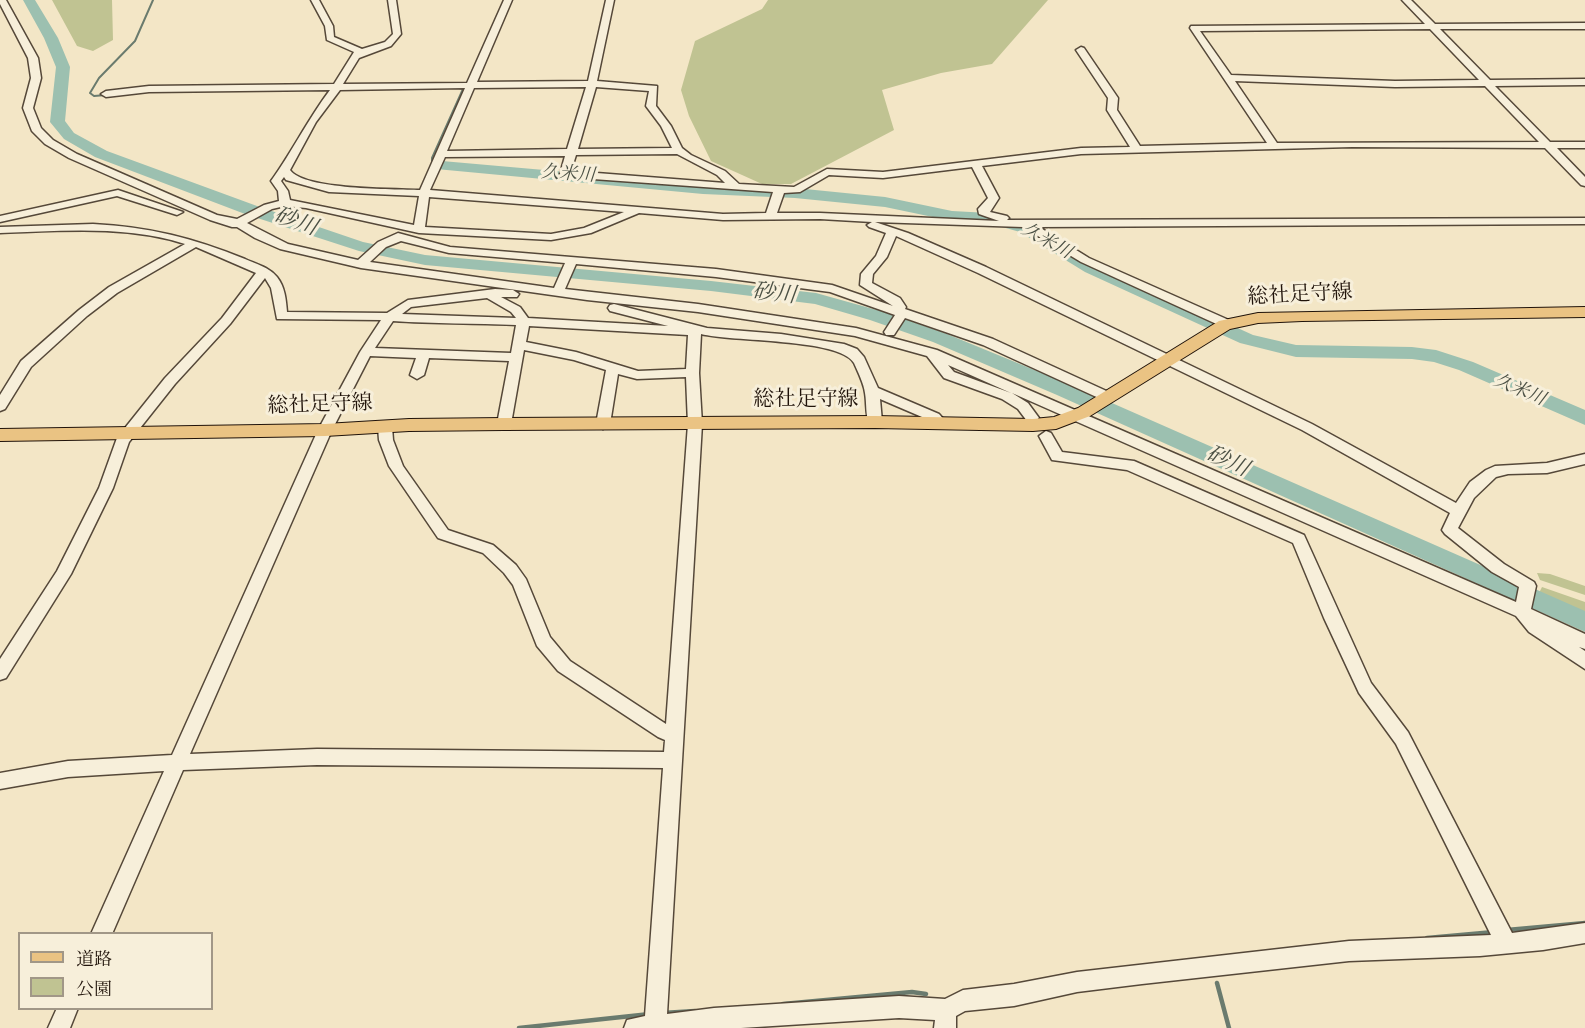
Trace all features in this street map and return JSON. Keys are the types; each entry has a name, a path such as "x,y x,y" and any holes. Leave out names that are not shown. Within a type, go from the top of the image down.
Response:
{"main road":[{"name":"総社足守線","path":"0,435 325,430 504,424 875,422 1033,425 1056,423 1080,414 1222,327 1258,318 1585,312"}],"street":[{"path":"2,0 33,58 36,78 29,114 36,129 49,142 73,156 214,218 242,221 259,236 284,247 361,264 558,292 798,321 867,335 932,353 949,375 1007,396 1023,406 1032,418"},
{"path":"315,0 330,26 330,38 361,52"},
{"path":"285,203 283,191 276,181 285,171 311,122 336,89 354,56 388,44 397,34 393,0"},
{"path":"419,230 425,193 508,0"},
{"path":"610,0 592,84 565,174 779,191 796,190 827,172 883,175 1081,151 1352,144 1585,145"},
{"path":"1406,0 1585,183"},
{"path":"1275,147 1194,28 1585,26"},
{"path":"1081,50 1113,98 1112,110 1137,149"},
{"path":"1228,78 1395,84 1585,82"},
{"path":"106,94 149,89 336,89 470,85 592,84 654,88 651,106 680,151 687,157 721,173 736,187"},
{"path":"438,161 571,153 680,151"},
{"path":"976,164 994,198 984,209 985,214 1023,224 1085,260 1222,327"},
{"path":"285,171 290,178 329,189 425,193 723,217 850,218 1003,224 1585,221"},
{"path":"770,217 779,191"},
{"path":"0,219 118,193 212,224 242,221 268,207 285,203 306,205 419,230 521,236 573,236 636,211"},
{"path":"850,218 898,233 982,270 1306,427 1458,511"},
{"path":"903,312 896,301 866,285 867,274 898,233 915,222"},
{"path":"0,230 107,226 151,232 195,243 228,255 263,272 274,281 281,316 389,316 448,321 466,318 694,330 839,347 852,352 859,360 872,391 875,422"},
{"path":"361,264 387,240 398,236 420,240 427,238 433,231"},
{"path":"398,236 449,250 716,273 832,289 988,342 1106,399"},
{"path":"521,236 524,243 572,260"},
{"path":"0,406 26,364 83,314 113,290 195,243"},
{"path":"558,292 572,260"},
{"path":"0,673 63,574 106,488 122,441 170,381 226,321 263,272"},
{"path":"101,932 325,430 366,352 389,316 408,304 495,293 544,295 558,292"},
{"path":"558,292 562,297 626,309 694,330"},
{"path":"495,293 493,297 516,309 523,317 504,424"},
{"path":"890,332 903,312"},
{"path":"694,330 692,373 694,424 674,735 645,1027 714,1018 887,1008 946,1019 963,1001 1014,995 1077,982 1502,935 1585,933"},
{"path":"867,335 890,332 932,353 1080,414 1266,501 1524,608 1585,642"},
{"path":"366,352 423,355 518,351 576,356 645,376 692,373"},
{"path":"417,375 423,355"},
{"path":"603,424 613,367"},
{"path":"872,391 934,417 940,423"},
{"path":"385,427 385,442 390,456 435,524 443,534 488,549 510,569 520,583 543,641 553,655 564,666 664,732 674,735"},
{"path":"1046,436 1057,456 1129,465 1299,538 1332,618 1365,688 1402,738 1502,935"},
{"path":"1585,459 1535,469 1502,469 1479,482 1458,511 1450,530 1498,568 1521,579 1528,586 1524,608 1526,618 1539,629 1578,653 1585,662"},
{"path":"0,781 68,769 113,765 317,757 672,760"},
{"path":"59,1028 67,1010"}],"green space":[{"path":"52,0 112,0 113,40 93,51 77,46"},
{"path":"768,0 1048,0 992,64 941,73 882,90 894,130 791,184 762,184 711,161 689,116 681,90 695,41 762,9"},
{"path":"1537,573 1550,574 1585,586 1585,595 1540,580"},
{"path":"1542,587 1585,602 1585,627 1538,595"}],"waterway":[{"name":"砂川","path":"29,0 51,38 63,67 57,122 69,136 101,154 251,210 359,246 425,260 711,286 816,299 877,316 940,338 1064,390 1585,622"},
{"path":"106,95 94,96 90,93 99,78 135,41 153,0"},
{"path":"442,166 432,164 432,158 463,89 459,88"},
{"path":"264,91 283,90"},
{"name":"久米川","path":"442,166 703,189 795,193 885,202 952,216 989,218 1026,228 1091,268 1247,339 1296,351 1412,353 1436,356 1466,366 1585,418"},
{"path":"1507,930 1585,923"},
{"path":"1427,938 1494,932"},
{"path":"1217,983 1229,1028"},
{"path":"783,1004 912,992 926,994"},
{"path":"663,1013 695,1011"},
{"path":"519,1028 650,1014"}]}
